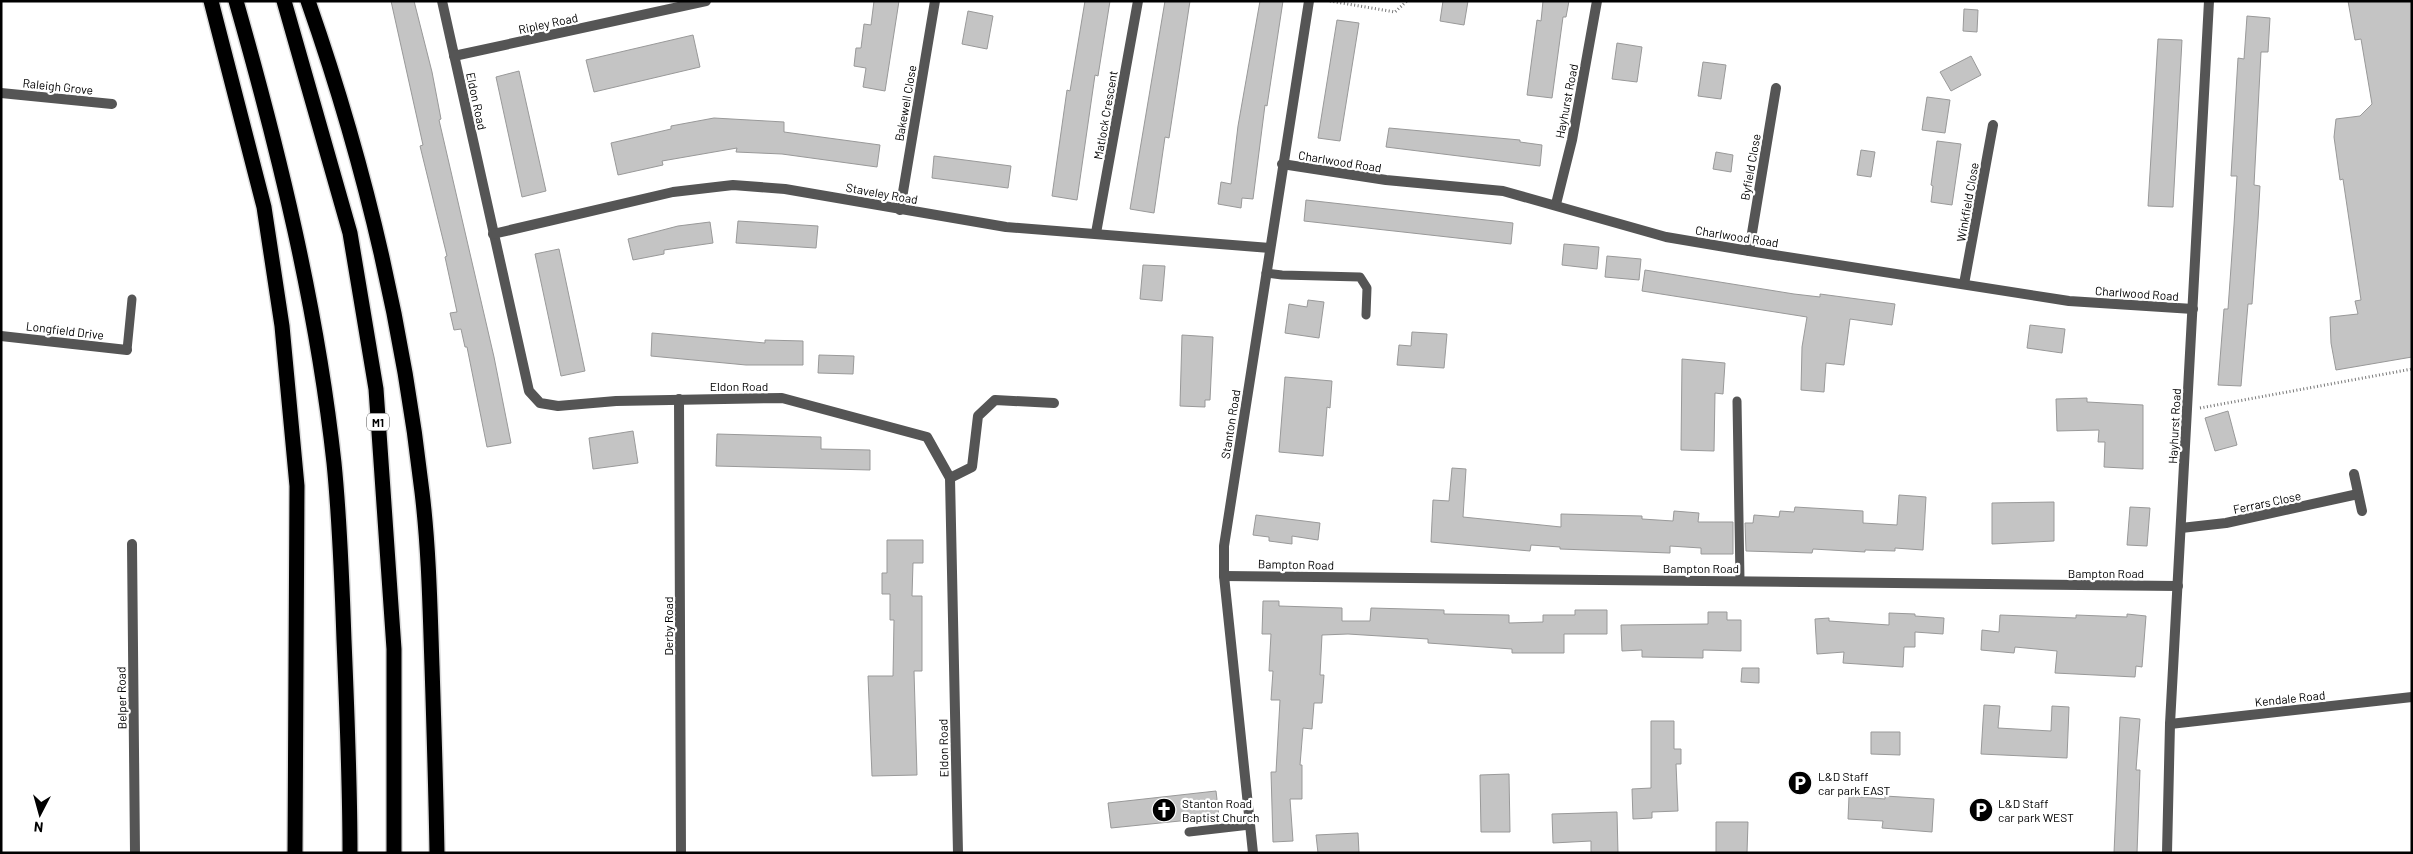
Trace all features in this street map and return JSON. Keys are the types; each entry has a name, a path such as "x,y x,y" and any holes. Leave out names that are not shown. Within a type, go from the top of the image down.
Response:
{"highway":[{"path":"211,1 221,31 264,207 282,326 297,486 295,853"},
{"path":"236,1 256,73 290,214 315,333 334,463 342,584 350,853"},
{"name":"M1","path":"284,1 350,232 376,389 394,650 394,853"},
{"path":"308,1 345,113 363,180 394,309 407,382 422,492 430,586 437,853"}],"street":[{"name":"Eldon Road","path":"442,1 529,390 540,403 558,406 616,401 782,398 927,437 950,478 958,853"},
{"name":"Ripley Road","path":"454,56 706,1"},
{"name":"Bakewell Close","path":"900,210 935,1"},
{"name":"Matlock Crescent","path":"1096,233 1138,1"},
{"name":"Stanton Road","path":"1252,853 1224,576 1224,546 1282,164 1309,1"},
{"name":"Hayhurst Road","path":"1556,204 1572,140 1597,1"},
{"name":"Hayhurst Road","path":"2167,853 2170,724 2209,1"},
{"name":"Byfield Close","path":"1749,251 1776,88"},
{"name":"Raleigh Grove","path":"1,93 112,104"},
{"name":"Winkfield Close","path":"1964,284 1993,125"},
{"name":"Charlwood Road","path":"1282,164 1386,180 1503,191 1556,204 1666,236 1749,251 2069,301 2193,309"},
{"name":"Staveley Road","path":"493,234 673,192 733,184 784,189 1006,227 1270,248"},
{"name":"Longfield Drive","path":"1,336 127,350"},
{"name":"Derby Road","path":"679,399 681,853"},
{"path":"950,478 972,468 978,416 995,400 1054,403"},
{"path":"2354,474 2362,511"},
{"name":"Ferrars Close","path":"2181,528 2226,523 2358,494"},
{"name":"Belper Road","path":"132,544 135,853"},
{"name":"Bampton Road","path":"1224,576 2178,586"},
{"name":"Kendale Road","path":"2170,724 2412,697"}],"lane":[{"path":"1266,273 1360,277 1367,288 1366,315"},
{"path":"127,350 132,299"},
{"path":"1737,401 1740,580"},
{"path":"1189,832 1250,825"}],"path":[{"path":"1330,1 1395,12 1407,1"},
{"path":"2187,410 2412,369"}],"building":[{"path":"391,1 414,1 432,72 441,119 439,120 494,357 511,443 487,447 467,347 465,347 461,329 454,330 450,313 457,312 445,257 447,256 420,146 423,145"},
{"path":"874,1 899,1 885,91 863,87 866,68 854,66 856,48 861,48 864,24 871,25"},
{"path":"1085,1 1110,1 1098,76 1095,75 1077,200 1052,196 1067,90 1070,91"},
{"path":"1165,1 1190,1 1169,138 1165,137 1154,213 1130,209"},
{"path":"1260,1 1283,1 1267,106 1265,105 1253,199 1242,198 1241,208 1218,204 1221,182 1231,184 1238,126"},
{"path":"1443,1 1468,1 1464,25 1440,21"},
{"path":"1543,1 1569,1 1566,17 1563,17 1552,98 1527,95 1537,20 1541,21"},
{"path":"2348,1 2412,1 2412,357 2336,370 2331,343 2330,317 2358,314 2355,301 2361,300 2343,179 2340,180 2334,137 2336,119 2360,116 2372,104 2361,39 2355,40"},
{"path":"1964,9 1978,10 1977,32 1963,31"},
{"path":"968,11 993,16 987,49 962,44"},
{"path":"2247,16 2270,18 2268,52 2261,52 2254,185 2260,186 2252,304 2248,304 2241,386 2218,385 2224,309 2228,309 2237,176 2231,176 2238,58 2244,59"},
{"path":"1337,20 1359,23 1340,141 1318,138"},
{"path":"693,35 700,67 594,92 586,60"},
{"path":"2158,39 2182,40 2173,207 2148,206"},
{"path":"1617,43 1642,47 1637,82 1612,79"},
{"path":"1971,56 1981,75 1951,91 1940,72"},
{"path":"1703,62 1726,65 1721,99 1698,96"},
{"path":"519,71 546,191 522,197 496,77"},
{"path":"1927,97 1950,100 1945,133 1922,130"},
{"path":"714,118 784,122 784,132 880,145 877,167 782,154 736,152 737,148 662,161 663,165 618,175 611,143 671,129 671,126"},
{"path":"1389,128 1520,140 1520,142 1542,145 1540,166 1386,147"},
{"path":"1937,141 1961,144 1952,205 1931,202 1933,186 1931,185"},
{"path":"1861,150 1875,152 1871,177 1857,175"},
{"path":"1716,152 1733,155 1731,172 1713,169"},
{"path":"934,156 1011,166 1008,188 932,178"},
{"path":"1306,200 1513,223 1511,244 1304,221"},
{"path":"738,221 818,226 816,248 736,243"},
{"path":"710,222 713,243 664,250 664,254 633,260 628,239 678,226"},
{"path":"1564,244 1599,247 1597,269 1562,265"},
{"path":"559,249 585,371 561,376 535,254"},
{"path":"1607,256 1641,259 1639,280 1605,277"},
{"path":"1143,265 1165,266 1162,301 1140,299"},
{"path":"1645,270 1794,294 1820,297 1820,294 1895,304 1892,325 1850,319 1844,365 1826,363 1824,392 1801,390 1802,347 1807,317 1642,291"},
{"path":"1308,300 1324,302 1319,338 1285,333 1289,304 1307,307"},
{"path":"2030,325 2065,329 2062,353 2027,348"},
{"path":"1412,332 1447,334 1444,368 1397,365 1399,345 1411,346"},
{"path":"652,333 765,343 765,340 803,341 803,365 746,365 651,356"},
{"path":"1182,335 1213,337 1210,400 1205,400 1205,407 1180,406"},
{"path":"819,355 854,356 853,374 818,373"},
{"path":"1682,359 1725,363 1723,394 1715,393 1714,451 1681,450"},
{"path":"1285,377 1332,381 1330,408 1327,407 1323,456 1279,452"},
{"path":"2087,398 2087,402 2143,405 2143,469 2104,467 2105,442 2098,442 2099,430 2057,431 2056,399"},
{"path":"2228,411 2237,445 2215,451 2205,418"},
{"path":"633,431 638,463 593,469 589,438"},
{"path":"717,434 821,437 821,449 870,450 870,470 716,466"},
{"path":"1452,468 1466,469 1463,517 1561,527 1561,514 1642,516 1642,519 1673,521 1674,511 1699,513 1698,522 1733,522 1733,554 1701,554 1701,548 1670,546 1670,553 1560,549 1560,547 1531,545 1530,551 1431,542 1433,500 1449,501"},
{"path":"1899,495 1926,497 1923,550 1895,548 1895,551 1865,550 1865,552 1813,549 1812,553 1746,551 1745,523 1753,523 1754,515 1779,517 1780,511 1794,512 1795,507 1863,511 1863,523 1897,525"},
{"path":"2054,502 2054,541 1992,544 1992,503"},
{"path":"2130,507 2150,508 2147,546 2127,545"},
{"path":"1256,515 1320,523 1318,540 1292,536 1292,544 1269,541 1269,537 1253,535"},
{"path":"887,540 923,540 923,563 913,563 912,596 922,596 922,671 914,671 917,775 872,776 868,676 893,676 894,620 890,620 890,594 882,594 882,573 887,573"},
{"path":"1263,601 1279,601 1279,606 1342,608 1342,621 1370,621 1371,608 1444,610 1444,614 1509,615 1509,623 1543,622 1543,615 1575,615 1575,610 1607,610 1607,634 1564,634 1564,653 1512,653 1512,649 1428,643 1428,639 1348,634 1322,635 1320,675 1324,675 1322,703 1314,703 1312,729 1303,728 1300,765 1302,765 1302,799 1290,799 1293,841 1273,842 1271,772 1276,772 1280,700 1271,700 1273,671 1269,671 1271,634 1262,634"},
{"path":"1708,612 1727,612 1727,620 1741,620 1741,651 1703,650 1703,658 1642,657 1642,650 1622,651 1621,625 1708,624"},
{"path":"1889,613 1944,618 1943,634 1915,632 1915,647 1904,647 1903,667 1843,663 1844,652 1817,654 1815,619 1829,618 1829,621 1889,625"},
{"path":"2127,614 2146,616 2142,667 2136,666 2135,677 2055,673 2057,651 2015,647 2014,653 1981,650 1982,630 1999,632 2000,615 2076,618 2076,615 2127,617"},
{"path":"1742,668 1759,668 1759,683 1741,682"},
{"path":"1984,705 2000,706 1998,728 2051,731 2052,706 2069,707 2067,758 1981,754"},
{"path":"2120,717 2140,719 2136,770 2140,770 2137,853 2114,853"},
{"path":"1651,721 1674,721 1674,749 1681,749 1681,764 1676,764 1678,811 1652,812 1652,818 1633,819 1632,789 1651,788"},
{"path":"1871,732 1900,732 1900,755 1871,754"},
{"path":"1509,774 1510,832 1481,832 1480,775"},
{"name":"Stanton Road Baptist Church","path":"1216,791 1219,817 1111,828 1108,803"},
{"path":"1849,796 1885,799 1885,796 1934,799 1932,832 1882,828 1883,821 1848,819"},
{"path":"1617,812 1618,853 1591,853 1591,841 1553,843 1552,814"},
{"path":"1716,822 1748,822 1747,853 1716,853"},
{"path":"1358,833 1359,853 1318,853 1316,835"}],"place":[{"name":"L&D Staff car park EAST","path":"1800,783"},
{"name":"Stanton Road Baptist Church","path":"1164,810"},
{"name":"L&D Staff car park WEST","path":"1981,810"}]}
